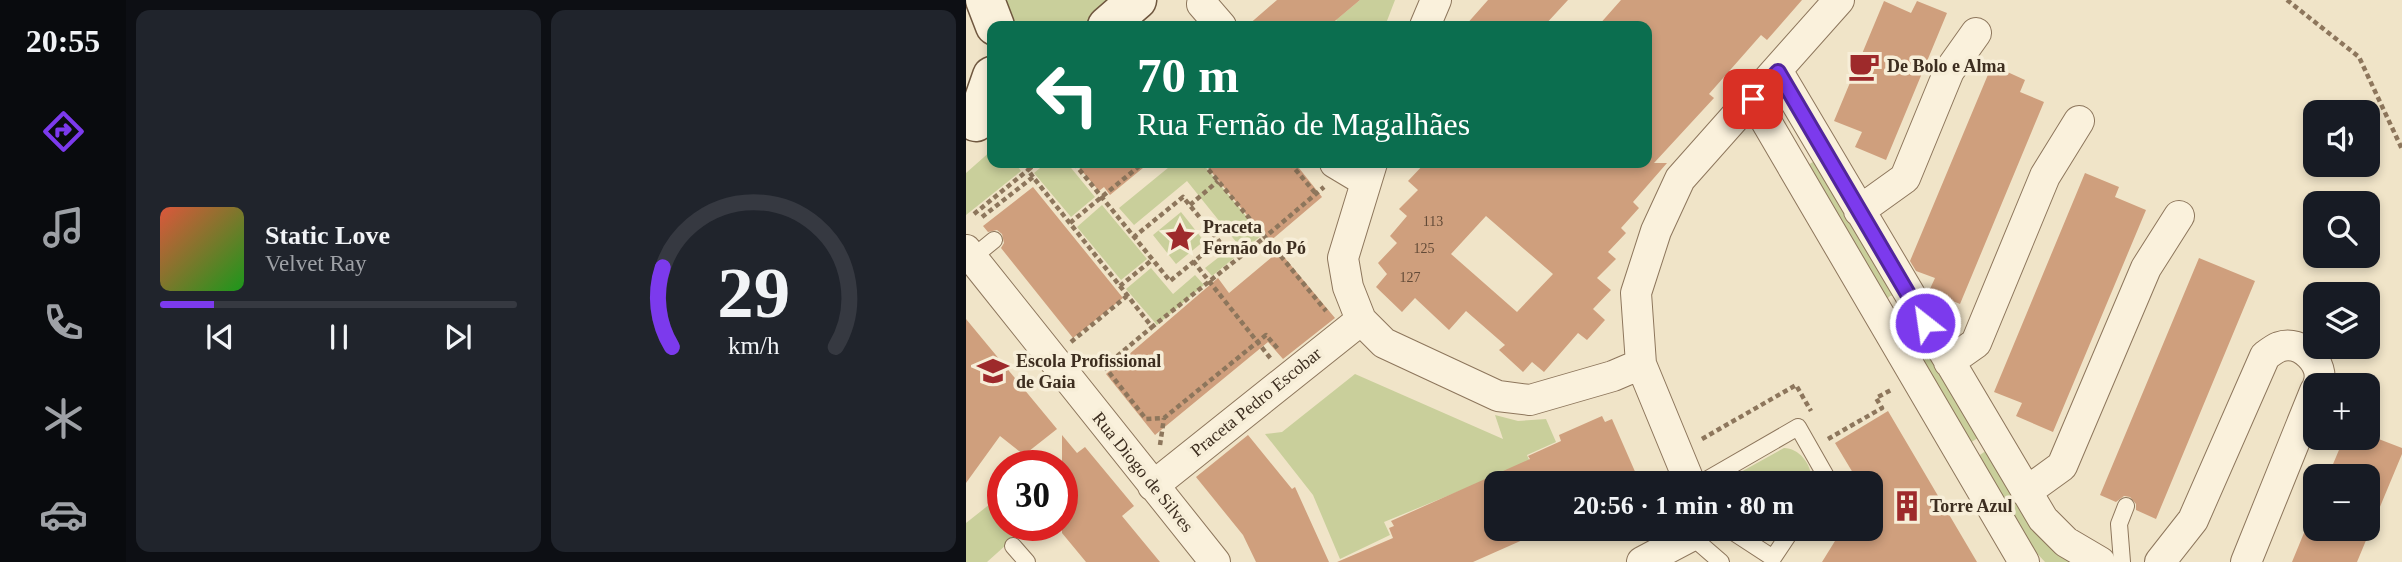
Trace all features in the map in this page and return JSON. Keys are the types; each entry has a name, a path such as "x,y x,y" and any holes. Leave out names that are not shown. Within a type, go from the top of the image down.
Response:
{"main road":[{"path":"985,0 993,21"},
{"path":"1113,21 1137,0"},
{"path":"978,122 987,92"}],"street":[{"path":"1427,21 1436,0"},
{"path":"1685,471 1641,364 1636,293 1656,231 1680,179 1778,72 1839,0"},
{"path":"1859,211 1905,178 1949,71 1976,33"},
{"path":"1778,72 2043,519 2066,542 2100,562"},
{"path":"1753,99 2024,562"},
{"path":"1948,362 1976,343 2045,176 2079,121"},
{"path":"1368,172 1343,258 1348,287 1361,320 1384,344 1498,396 1530,400 1613,376 1641,364"},
{"path":"2026,492 2062,466 2146,268 2179,216"},
{"name":"Rua Diogo de Silves","path":"978,250 1153,486 1215,562"},
{"path":"1883,322 1898,305 1913,303"},
{"name":"Praceta Pedro Escobar","path":"1153,486 1361,320"},
{"path":"2160,562 2193,520 2265,356 2280,346 2299,347 2315,359 2319,373"},
{"path":"2246,562 2303,421"},
{"path":"1647,561 1678,541"}],"lane":[{"path":"1722,471 1798,427 1823,471"},
{"path":"2122,562 2119,524 2126,506"},
{"path":"1701,541 1721,562"},
{"path":"1747,541 1773,558 1784,541"},
{"path":"1013,546 1027,562"}],"path":[{"path":"2287,0 2358,57 2402,149"},
{"path":"974,214 1030,168"},
{"path":"1078,168 1152,260 1170,281 1219,240 1184,197 1134,237"},
{"path":"1070,223 1137,168"},
{"path":"1207,168 1328,315"},
{"path":"1098,371 1318,193 1295,168"},
{"path":"1028,170 1152,327"},
{"path":"982,217 1033,177"},
{"path":"1190,205 1218,181"},
{"path":"1119,286 1152,260"},
{"path":"1193,261 1273,362"},
{"path":"1069,344 1128,296"},
{"path":"1104,366 1146,419 1164,418 1266,335 1280,352 1290,345"},
{"path":"1698,441 1796,385 1815,417"},
{"path":"1821,428 1827,439 1882,408 1876,398 1891,390"},
{"path":"1160,450 1164,418"}],"green space":[{"path":"1004,0 1124,0 1098,21 1011,21"},
{"path":"1360,0 1395,0 1387,21 1336,20"},
{"path":"987,154 987,168 1019,168 1021,171 966,215 966,173"},
{"path":"1819,158 1900,294 1890,296 1882,304 1805,167"},
{"path":"1040,168 1071,168 1095,197 1071,217 1034,173"},
{"path":"1168,168 1206,168 1262,235 1212,276 1205,268 1237,243 1187,181 1134,225 1119,208"},
{"path":"1102,205 1147,259 1121,280 1077,227"},
{"path":"1181,212 1204,241 1176,264 1153,235"},
{"path":"1151,268 1173,294 1195,275 1204,285 1157,325 1126,289"},
{"path":"1908,316 1983,435 1968,444 1900,322"},
{"path":"1355,374 1503,439 1495,415 1518,421 1546,419 1556,442 1527,455 1530,462 1508,471 1484,471 1484,481 1384,522 1390,535 1340,559 1313,495 1265,434 1282,432"},
{"path":"1784,448 1800,455 1810,471 1743,471"},
{"path":"1990,448 2073,562 2045,562 2018,533 1974,459"},
{"path":"987,506 987,541 1010,541 987,562 966,562 966,523"}],"building":[{"path":"1277,0 1360,0 1335,21 1253,21"},
{"path":"1488,0 1568,0 1549,21 1469,21"},
{"path":"1621,0 1802,0 1767,40 1761,35 1709,94 1714,98 1654,163 1667,163 1633,202 1639,208 1621,228 1626,233 1608,252 1616,259 1597,278 1611,290 1593,309 1605,320 1587,340 1578,333 1544,372 1532,362 1523,372 1499,350 1505,345 1466,311 1449,330 1415,298 1402,312 1376,287 1387,274 1378,263 1397,243 1390,236 1407,216 1399,209 1418,190 1408,181 1420,168 1652,168 1652,21 1602,21","holes":["1486,216 1553,274 1517,312 1451,254"]},
{"path":"1884,1 1911,13 1917,1 1947,13 1886,160 1855,147 1862,132 1834,121"},
{"path":"1992,65 2025,80 2020,92 2044,102 1960,304 1929,291 1935,278 1916,271 1910,261"},
{"path":"1079,168 1143,168 1110,195 1104,187 1099,191"},
{"path":"1208,168 1299,168 1322,197 1269,242"},
{"path":"2085,173 2119,187 2115,197 2146,210 2053,432 2016,416 2022,403 1994,392"},
{"path":"1033,187 1123,298 1073,338 1001,248 1004,243 1002,234 997,230 988,232 983,226"},
{"path":"1279,251 1335,318 1283,359 1268,342 1155,435 1106,374 1218,278 1229,293"},
{"path":"2199,258 2255,281 2156,519 2136,510 2136,504 2130,497 2124,496 2116,502 2100,495"},
{"name":"Escola Profissional de Gaia","path":"966,319 1057,429 1030,450 1018,450 1000,436 990,450 987,450 987,454 966,483"},
{"name":"Torre Azul","path":"1888,411 1977,562 1822,562 1835,541 1883,541 1883,471 1852,471 1835,443"},
{"path":"1602,416 1605,422 1612,419 1635,471 1503,471 1561,441 1559,435"},
{"path":"1062,435 1074,450 1062,450"},
{"path":"1248,435 1292,489 1295,487 1329,562 1256,562 1243,535 1196,477"},
{"path":"2380,440 2402,448 2402,454 2380,507 2380,464 2333,464 2339,450 2380,450"},
{"path":"1085,447 1134,506 1122,516 1160,562 1086,562 1069,541 1078,541 1078,452"},
{"path":"1484,480 1484,541 1521,541 1473,562 1337,562 1393,538 1389,528 1394,526 1391,521"},
{"path":"2303,535 2303,541 2366,541 2357,562 2292,562"}],"place":[{"name":"De Bolo e Alma","path":"1864,66"},
{"name":"Praceta Fernão do Pó","path":"1180,237"},
{"name":"Escola Profissional de Gaia","path":"993,371"},
{"name":"Torre Azul","path":"1907,506"}],"route":[{"path":"1753,99 1778,72 1925,323"}]}
